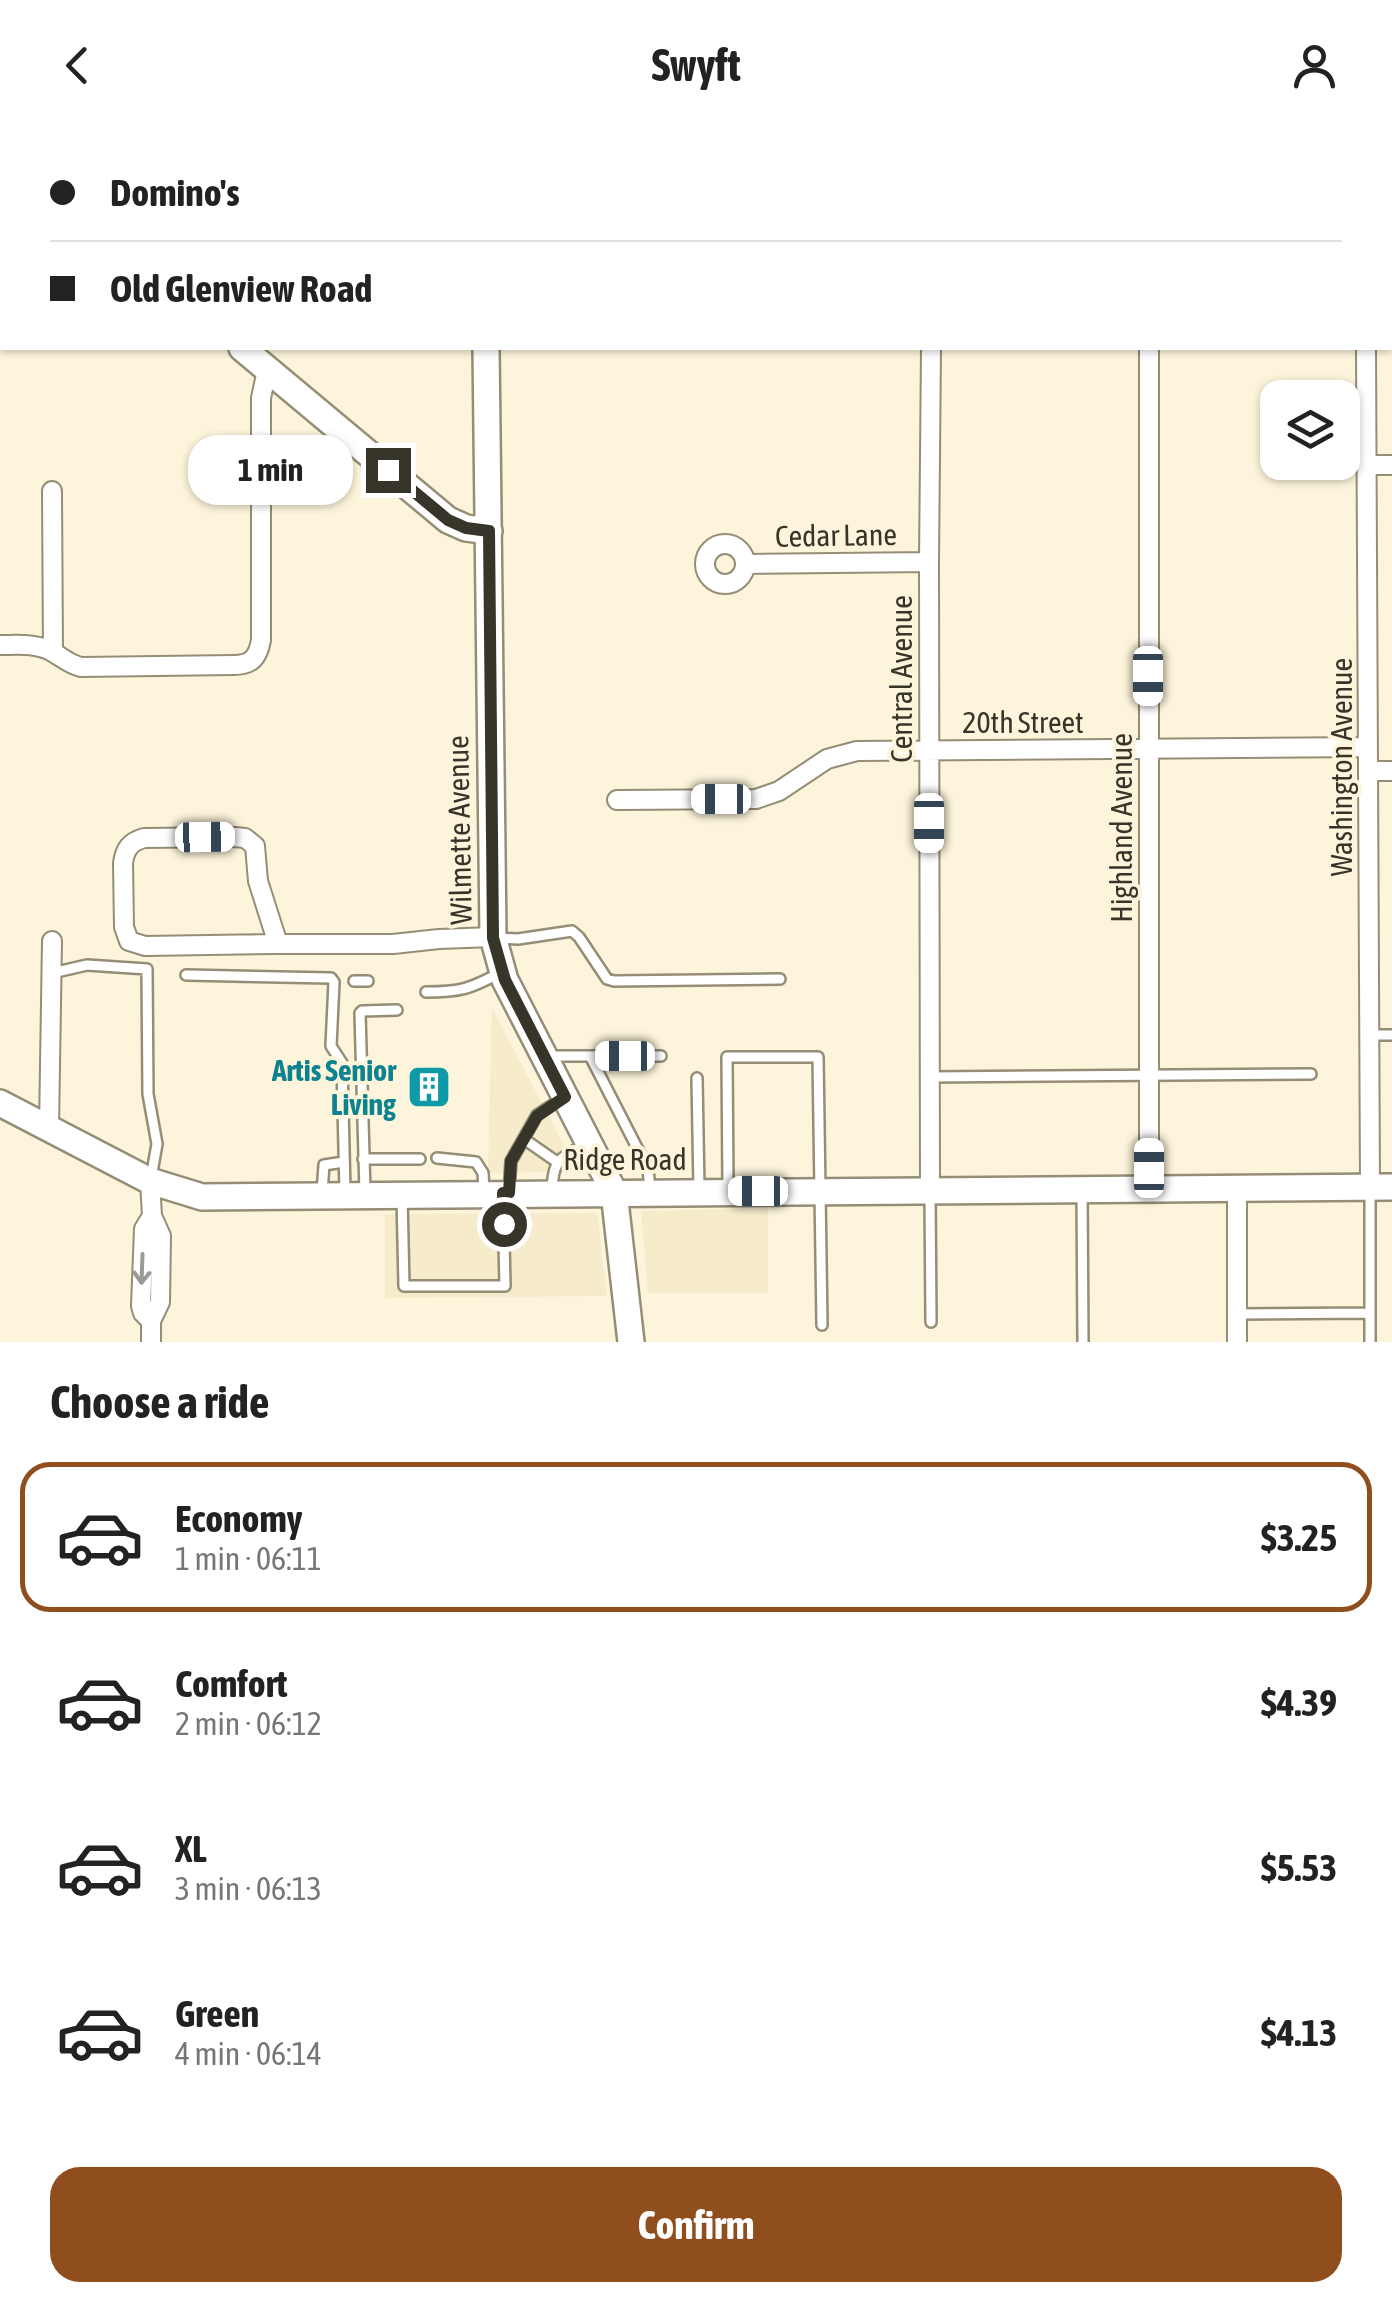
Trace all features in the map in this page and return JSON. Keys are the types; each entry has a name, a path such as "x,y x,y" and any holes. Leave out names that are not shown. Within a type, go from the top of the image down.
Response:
{"main road":[{"path":"244,350 448,520 466,528 489,531"},
{"name":"Wilmette Avenue","path":"486,350 493,938 502,971 614,1192 631,1342"},
{"name":"Ridge Road","path":"0,1103 150,1182 202,1197 1381,1187"}],"street":[{"name":"Central Avenue","path":"930,1190 931,350"},
{"name":"Highland Avenue","path":"1149,350 1150,1188"},
{"name":"Washington Avenue","path":"1366,350 1370,1035 1381,1187"},
{"path":"0,646 32,646 81,666 234,666 253,660 261,640 261,398 268,370"},
{"path":"1366,465 1392,465"},
{"path":"52,490 53,652"},
{"name":"Cedar Lane","path":"745,564 928,562"},
{"name":"20th Street","path":"617,800 756,799 779,791 827,759 857,751 1368,748"},
{"path":"1369,771 1392,772"},
{"path":"278,944 258,881 256,846 251,841 235,837 144,838 124,853 124,927 129,940 145,946 393,944 439,938 493,938"},
{"path":"49,1128 52,942"},
{"path":"150,1182 152,1216 161,1236 160,1302 151,1321 151,1342"},
{"path":"1237,1188 1237,1342"}],"lane":[{"path":"493,938 518,939 572,931 608,979 614,981 780,979"},
{"path":"52,972 88,965 147,969 148,1094 157,1144 150,1182"},
{"path":"426,992 456,992 502,971"},
{"path":"186,975 331,978 334,982 331,1046 342,1063 344,1194"},
{"path":"354,980 368,980"},
{"path":"344,1194 363,1159 360,1013 397,1010"},
{"path":"1370,1035 1392,1035"},
{"path":"544,1056 660,1056"},
{"path":"590,1056 648,1169 650,1192"},
{"path":"728,1191 727,1057 818,1057 822,1325"},
{"path":"930,1077 1311,1074"},
{"path":"698,1078 699,1191"},
{"path":"402,1194 404,1286 505,1286 498,1193 537,1116 565,1097"},
{"path":"524,1139 557,1162"},
{"path":"552,1192 557,1162 588,1143"},
{"path":"437,1158 476,1162 498,1193"},
{"path":"363,1159 420,1159"},
{"path":"344,1162 324,1166 344,1194"},
{"path":"1370,1342 1381,1187"},
{"path":"1082,1189 1083,1342"},
{"path":"930,1190 931,1322"},
{"path":"1237,1314 1370,1313"}],"shaded area":[{"path":"492,1008 578,1172 488,1173"},
{"path":"768,1208 768,1293 648,1293 641,1211"},
{"path":"597,1213 607,1296 385,1298 385,1214"}],"place":[{"name":"Artis Senior Living","path":"429,1087"}],"route":[{"path":"388,470 448,520 466,528 489,531 493,938 505,980 565,1097 537,1116 511,1161 509,1193 503,1193 504,1224"}]}
